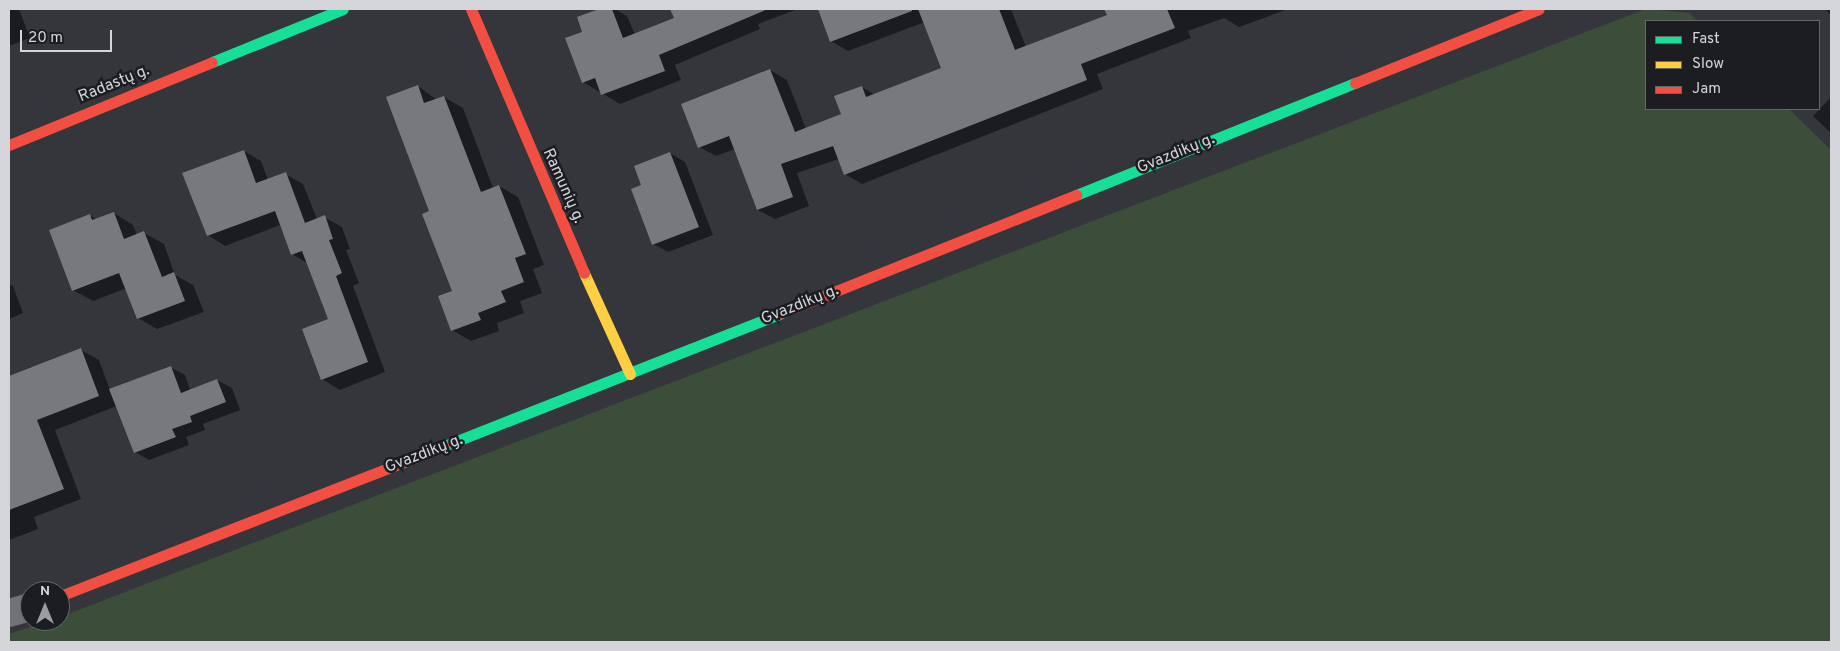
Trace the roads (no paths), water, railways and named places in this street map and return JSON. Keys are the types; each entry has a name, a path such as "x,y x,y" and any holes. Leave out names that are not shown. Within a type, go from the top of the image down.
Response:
{"street":[{"name":"Radastų g.","path":"9,144 343,9"},
{"name":"Ramunių g.","path":"471,9 538,171 630,374"},
{"name":"Gvazdikų g.","path":"70,592 630,374 1539,9"}]}
